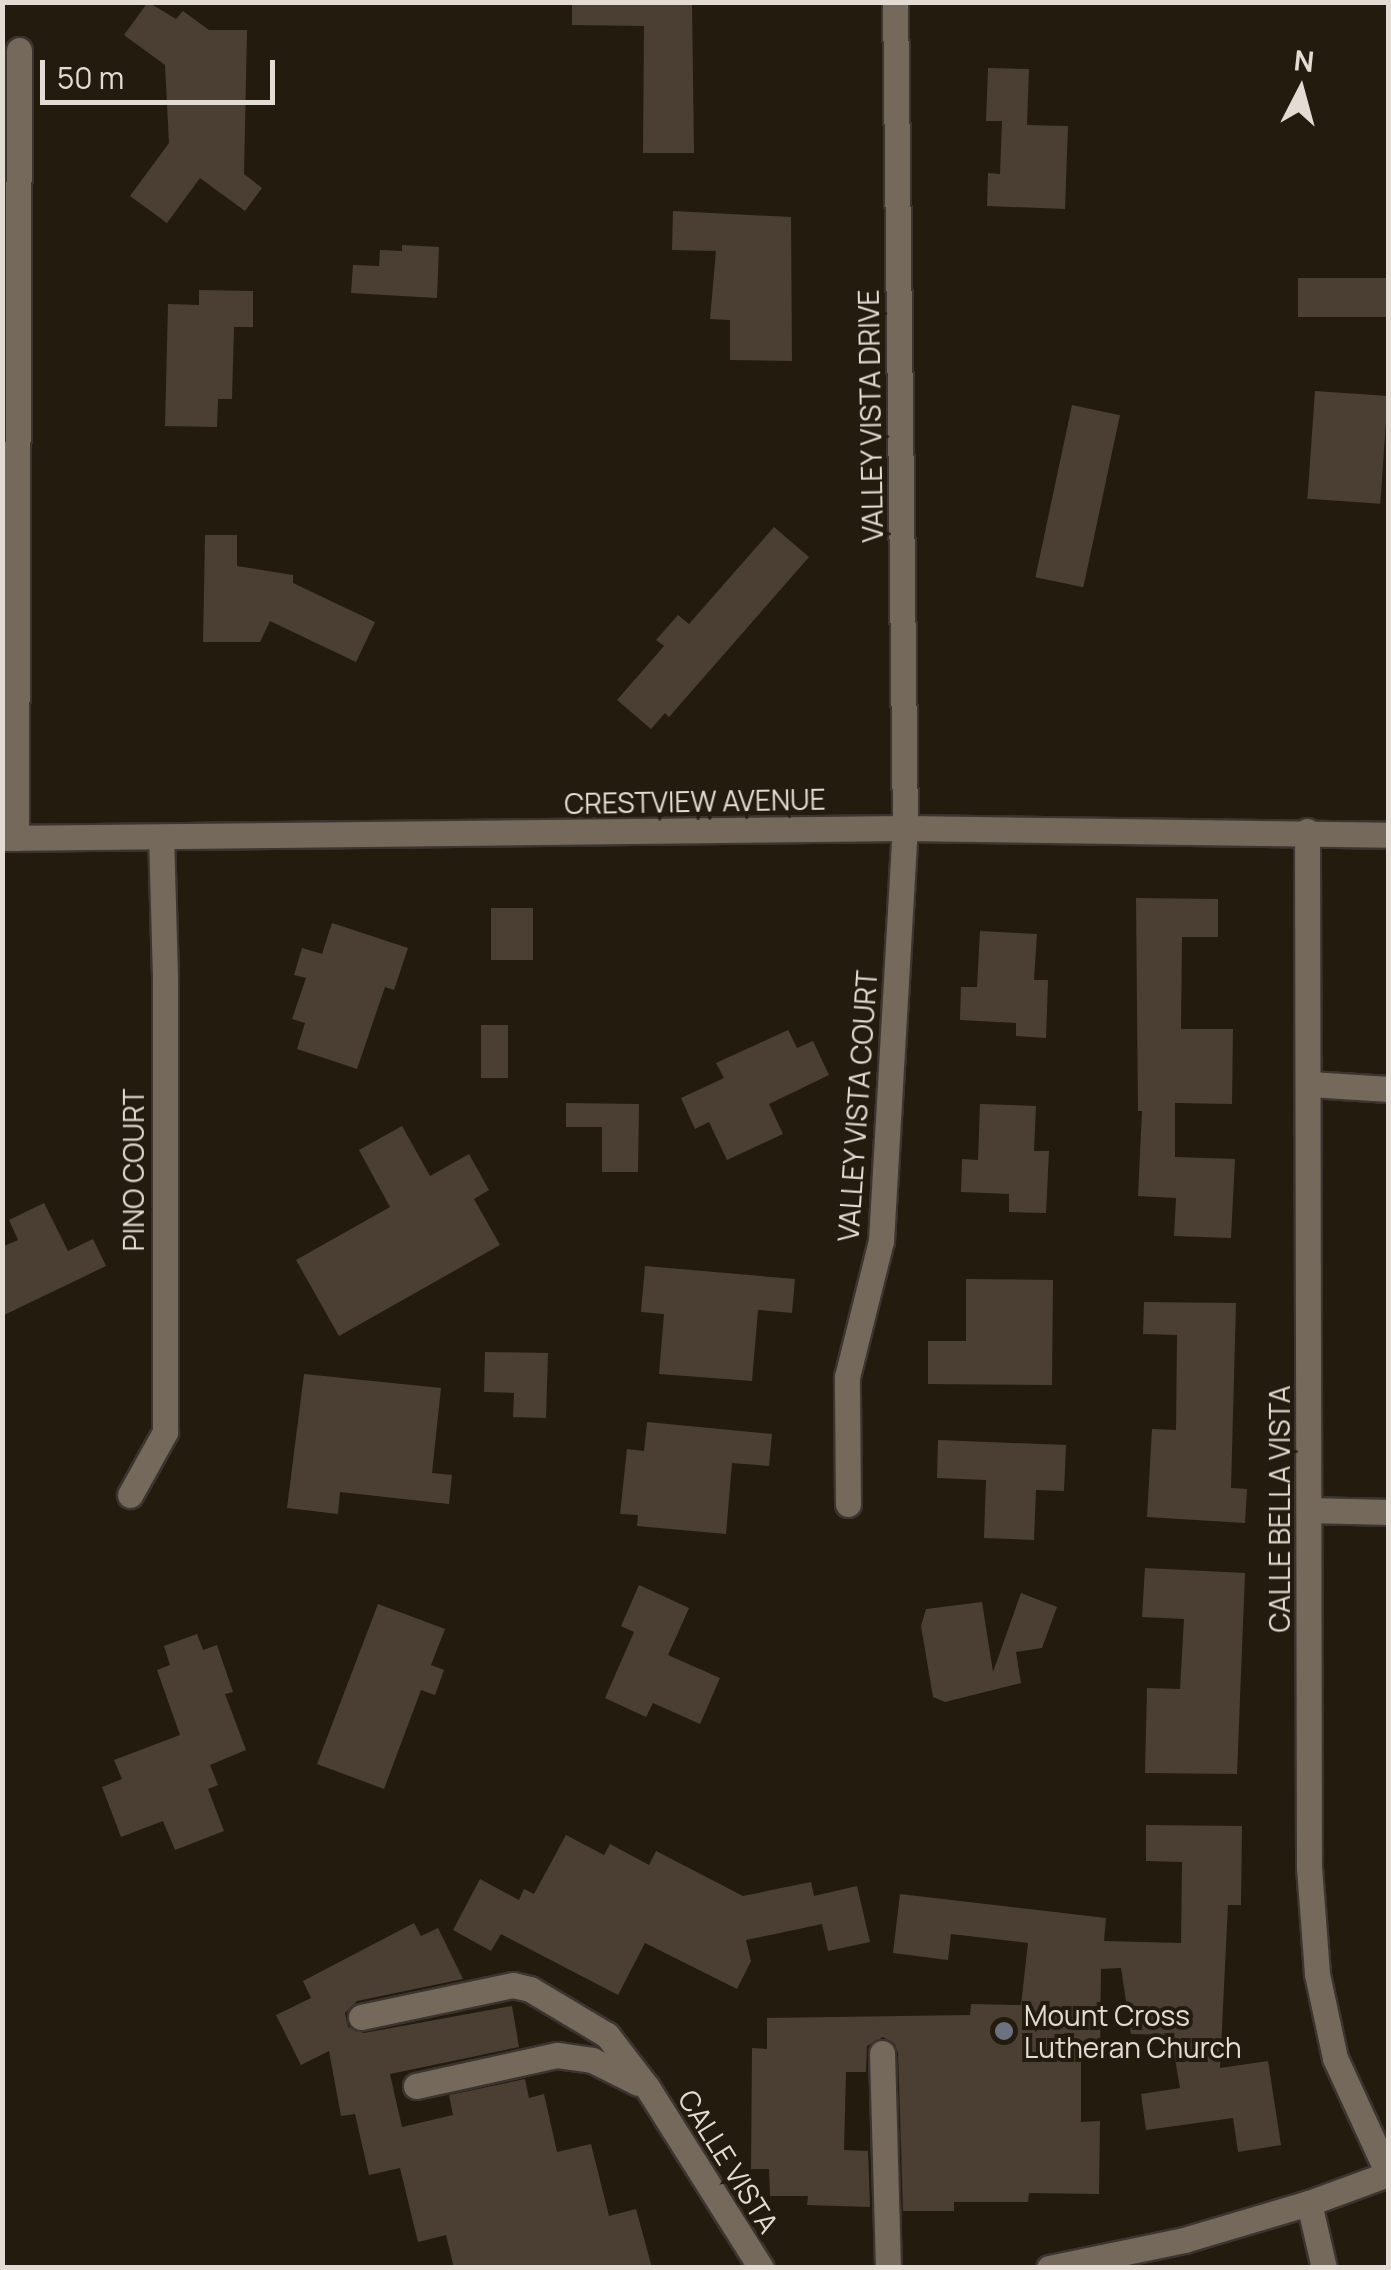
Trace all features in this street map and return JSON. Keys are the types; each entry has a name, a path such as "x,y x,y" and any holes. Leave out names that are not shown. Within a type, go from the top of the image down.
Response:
{"street":[{"name":"VALLEY VISTA DRIVE","path":"896,2 905,828"},
{"path":"9,838 18,50"},
{"name":"CRESTVIEW AVENUE","path":"9,838 905,828 1388,835"},
{"name":"VALLEY VISTA COURT","path":"848,1504 848,1377 881,1242 905,828"},
{"name":"CALLE BELLA VISTA","path":"1306,831 1310,1084 1310,1866 1317,1974 1335,2058 1388,2174"},
{"name":"PINO COURT","path":"130,1496 165,1432 166,977 161,836"},
{"path":"1310,1084 1388,1089"},
{"path":"1310,1510 1388,1512"},
{"name":"CALLE VISTA","path":"362,2017 488,1987 530,1989 607,2035 647,2088 761,2268"},
{"path":"882,2053 888,2268"},
{"path":"416,2086 558,2056 604,2064 647,2088"},
{"path":"1049,2268 1184,2240 1309,2203 1388,2174"},
{"path":"1309,2203 1324,2268"}],"building":[{"path":"148,2 176,19 183,11 209,30 247,30 244,174 262,188 245,211 200,178 167,223 130,196 169,143 165,65 124,35"},
{"path":"572,2 692,2 694,153 643,153 644,26 572,25"},
{"path":"988,68 1029,69 1027,125 1068,126 1065,209 987,206 988,173 1000,174 1002,121 986,121"},
{"path":"673,211 791,217 792,361 730,360 730,320 710,319 716,251 672,250"},
{"path":"402,245 439,247 437,298 351,293 353,265 379,266 380,250 402,251"},
{"path":"1298,278 1388,278 1388,317 1298,317"},
{"path":"199,290 253,291 253,327 234,327 232,399 218,399 217,427 165,426 168,304 199,305"},
{"path":"1315,391 1388,396 1380,504 1307,499"},
{"path":"1072,405 1120,415 1083,587 1035,577"},
{"path":"774,527 809,557 669,717 665,713 651,729 617,700 664,646 656,640 678,615 689,624"},
{"path":"205,535 237,535 237,566 293,575 293,583 375,622 356,662 270,621 260,642 203,642"},
{"path":"1136,898 1218,899 1218,937 1182,937 1181,1029 1233,1029 1232,1104 1175,1103 1175,1157 1235,1159 1231,1238 1174,1236 1176,1198 1138,1196 1142,1111 1138,1111"},
{"path":"491,908 533,908 533,960 491,960"},
{"path":"332,923 408,948 394,990 385,987 357,1069 297,1049 305,1023 292,1019 306,978 294,975 302,948 322,954"},
{"path":"980,931 1037,934 1034,980 1048,980 1046,1038 1016,1036 1016,1023 960,1020 961,987 977,987"},
{"path":"481,1025 508,1025 508,1078 481,1078"},
{"path":"788,1030 797,1048 813,1041 829,1075 769,1104 783,1134 727,1160 709,1122 695,1129 681,1098 724,1078 716,1063"},
{"path":"566,1103 639,1104 638,1172 602,1172 602,1127 566,1127"},
{"path":"980,1104 1036,1106 1034,1151 1049,1151 1046,1213 1009,1212 1009,1194 961,1192 962,1159 978,1160"},
{"path":"402,1126 430,1176 469,1154 489,1190 474,1199 500,1245 339,1336 296,1260 390,1207 359,1150"},
{"path":"44,1203 68,1251 93,1239 106,1266 2,1316 2,1247 18,1240 9,1220"},
{"path":"645,1266 795,1279 792,1313 758,1310 752,1381 659,1374 664,1314 641,1312"},
{"path":"966,1279 1053,1280 1052,1385 928,1384 928,1341 966,1341"},
{"path":"1144,1302 1236,1303 1231,1488 1247,1489 1245,1523 1147,1517 1152,1429 1176,1430 1177,1335 1143,1334"},
{"path":"485,1352 548,1353 546,1418 513,1417 514,1393 484,1392"},
{"path":"304,1374 441,1388 432,1473 452,1475 449,1504 340,1492 338,1514 287,1508"},
{"path":"647,1422 772,1434 769,1466 732,1463 726,1534 637,1526 638,1515 620,1514 627,1449 644,1451"},
{"path":"938,1440 1066,1445 1064,1491 1036,1490 1034,1540 984,1538 986,1480 937,1478"},
{"path":"1145,1568 1245,1573 1237,1774 1145,1773 1147,1688 1180,1689 1184,1619 1142,1617"},
{"path":"639,1585 689,1608 668,1655 720,1678 700,1724 653,1703 646,1717 605,1698 634,1632 621,1626"},
{"path":"1021,1593 1057,1607 1042,1648 1016,1652 1021,1683 945,1702 933,1697 921,1626 926,1609 982,1602 993,1672"},
{"path":"378,1604 445,1629 431,1665 444,1670 435,1695 421,1690 384,1789 317,1764"},
{"path":"197,1634 203,1650 217,1645 233,1692 225,1694 246,1750 210,1765 218,1785 208,1789 224,1831 175,1850 163,1821 121,1837 102,1787 122,1779 114,1760 180,1735 157,1670 170,1665 164,1646"},
{"path":"1146,1825 1242,1826 1241,1905 1228,1905 1220,2068 1268,2061 1281,2145 1238,2152 1233,2118 1146,2130 1141,2094 1180,2088 1171,2035 1131,2034 1121,1968 1101,1969 1100,2059 1081,2059 1081,2122 1100,2121 1099,2194 1029,2193 1028,2202 954,2202 954,2211 903,2211 898,2053 895,2044 883,2037 867,2046 866,2072 846,2072 844,2150 868,2151 870,2207 807,2205 808,2196 770,2196 769,2169 751,2169 752,2048 767,2049 767,2018 970,2015 971,2004 1021,2005 1028,1943 951,1934 948,1960 893,1953 900,1894 1106,1918 1104,1941 1181,1943 1182,1862 1146,1861"},
{"path":"566,1835 604,1855 610,1844 649,1865 656,1851 743,1896 811,1882 814,1896 857,1886 870,1942 828,1951 822,1924 746,1940 751,1961 737,1989 645,1943 618,1995 501,1934 491,1951 453,1930 480,1879 519,1900 524,1889 534,1894"},
{"path":"414,1923 421,1936 438,1928 463,1979 357,2001 345,2013 348,2027 364,2033 512,2006 519,2047 390,2074 402,2127 453,2115 449,2095 525,2079 529,2098 544,2094 557,2152 591,2144 609,2216 636,2209 652,2268 454,2268 446,2235 418,2242 400,2168 369,2175 355,2114 341,2116 329,2051 301,2065 276,2015 311,1998 303,1981"}],"place":[{"name":"Mount Cross Lutheran Church","path":"1004,2031"}]}
